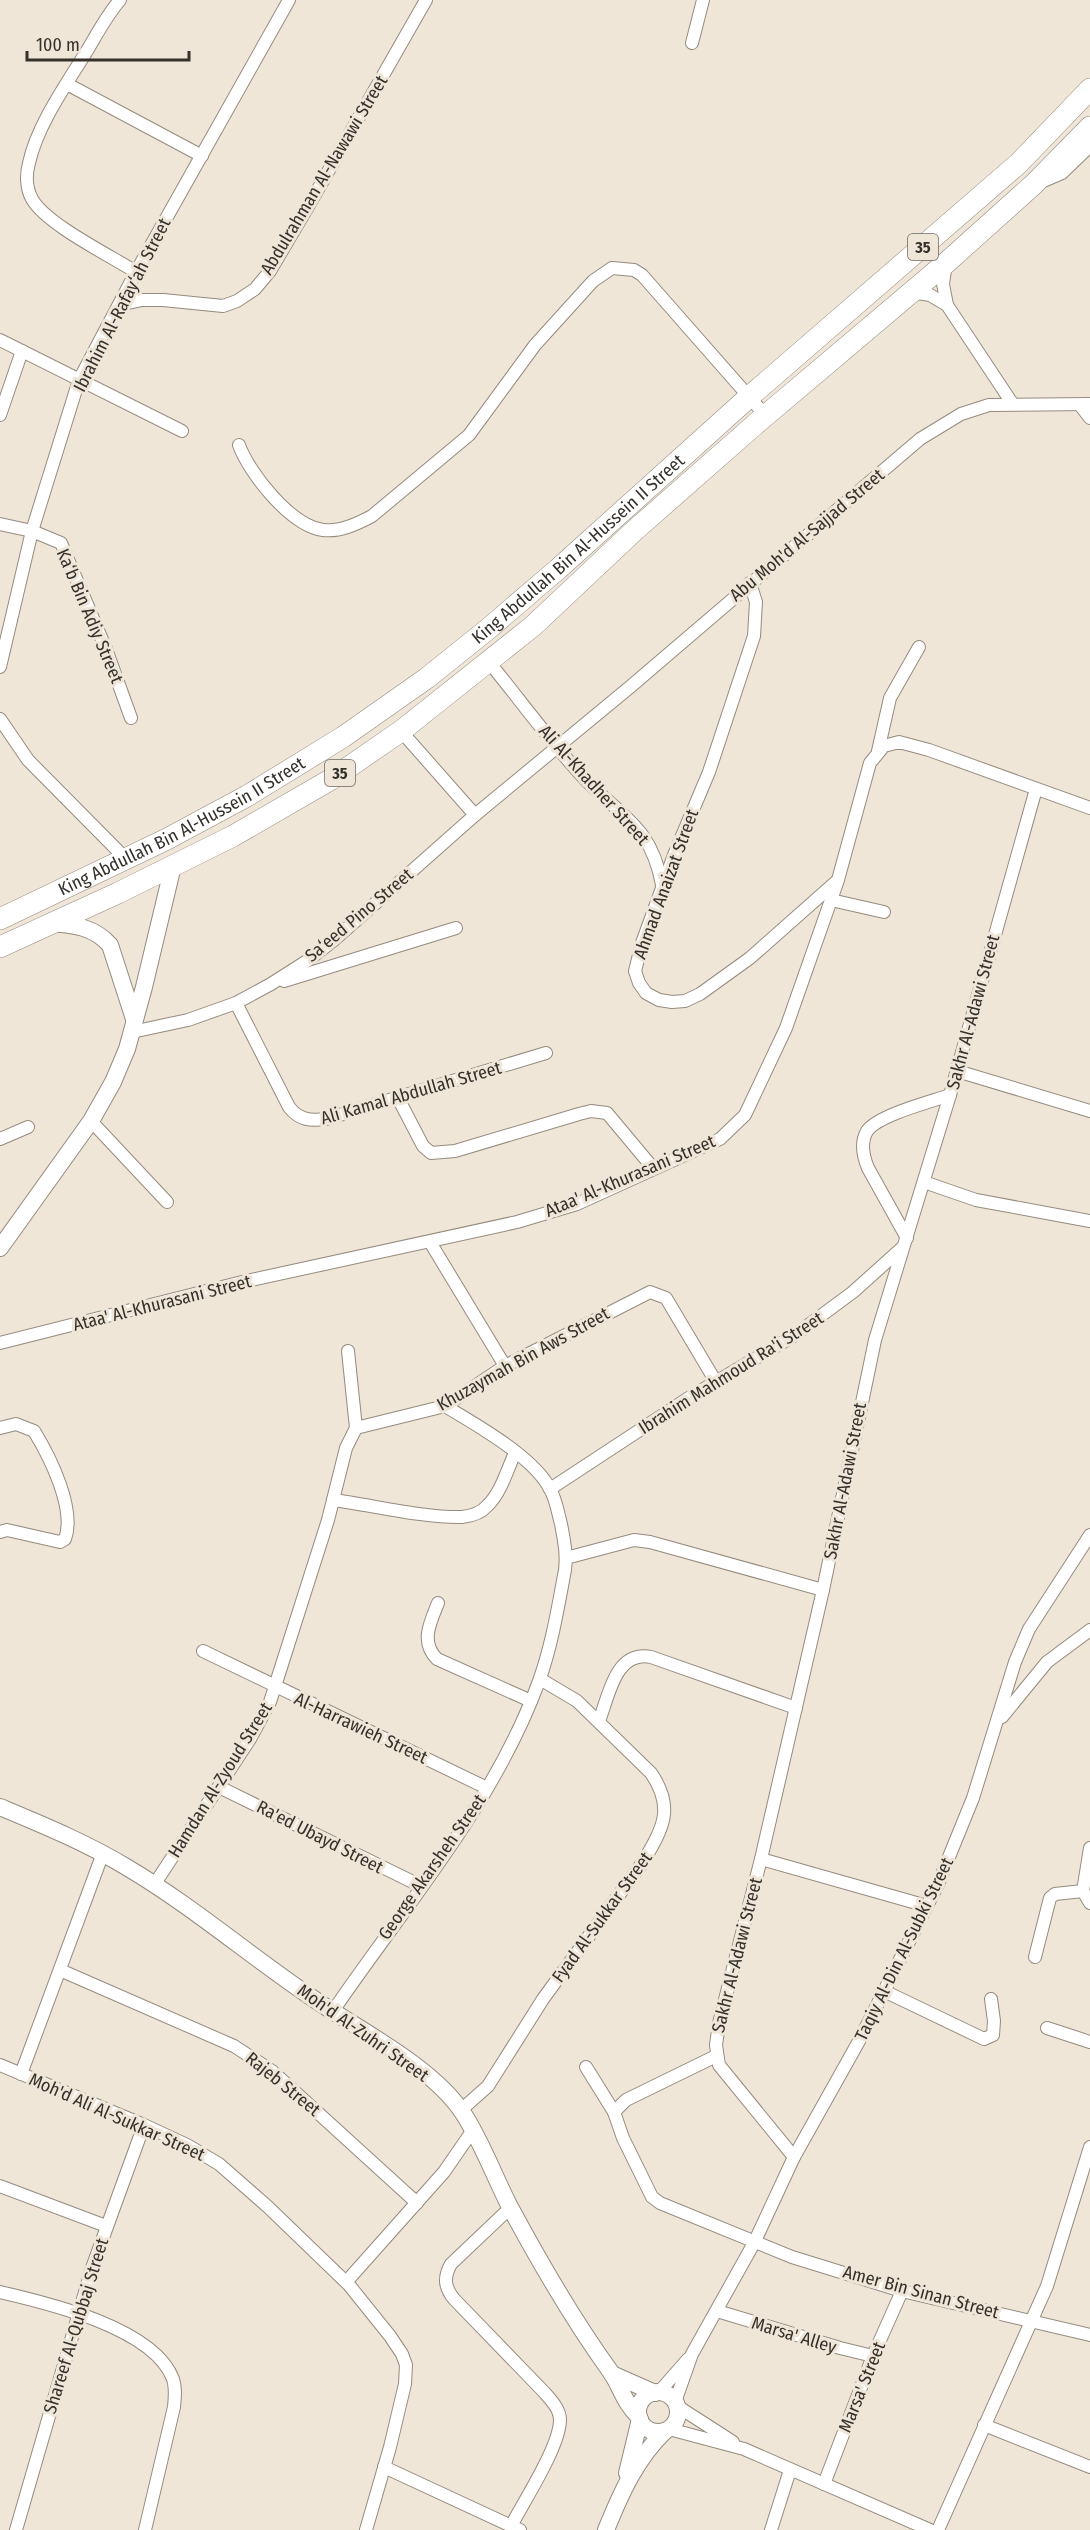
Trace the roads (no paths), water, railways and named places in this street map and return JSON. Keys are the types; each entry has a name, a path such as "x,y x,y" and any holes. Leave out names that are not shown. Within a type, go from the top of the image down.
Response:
{"highway":[{"name":"King Abdullah Bin Al-Hussein II Street","path":"0,918 126,859 247,796 296,768 427,678 549,576 749,397 1019,163 1090,89"},
{"name":"King Abdullah Bin Al-Hussein II Street","path":"0,946 173,866 232,836 321,785 401,731 533,626 635,530 945,263 1034,183 1090,127"}],"street":[{"path":"120,0 67,84 34,144 27,173 30,196 52,220 136,272"},
{"name":"Ibrahim Al-Rafay‘ah Street","path":"0,667 32,531 79,380 136,272 289,0"},
{"name":"Abdulrahman Al-Nawawi Street","path":"119,305 142,300 163,300 223,306 237,301 255,289 270,271 426,0"},
{"path":"692,43 703,0"},
{"path":"67,84 202,156"},
{"path":"1034,183 1062,173 1090,146"},
{"path":"945,263 943,284 947,305 1012,403"},
{"path":"239,445 255,475 287,510 302,522 325,530 340,529 359,523 372,516 469,435 535,345 594,281 612,268 634,270 642,275 765,416"},
{"path":"912,292 930,295 947,305"},
{"path":"0,340 182,431"},
{"path":"0,415 22,351"},
{"path":"989,405 995,380"},
{"path":"1085,404 1090,418"},
{"name":"Abu Moh'd Al-Sajjad Street","path":"557,746 630,687 920,438 961,414 989,405 1085,404"},
{"name":"Ka‘b Bin Adiy Street","path":"0,524 55,538 64,548 106,649 131,718"},
{"name":"Ahmad Anaizat Street","path":"750,582 756,602 757,616 749,656 709,772 642,943 635,971 639,983 646,993 659,1000 685,1001 750,958 838,880"},
{"name":"Ataa' Al-Khurasani Street","path":"0,1343 242,1282 517,1222 561,1209 720,1139 745,1115 786,1028 838,880 867,772 878,751 890,698 919,647"},
{"name":"Ali Al-Khadher Street","path":"489,662 582,776 639,829 658,861 663,888"},
{"path":"1,723 35,768 126,859"},
{"path":"401,731 475,815"},
{"path":"878,751 890,743 910,744 1090,808"},
{"name":"Sa‘eed Pino Street","path":"133,1025 188,1020 236,1003 271,984 334,940 557,746"},
{"name":"Sakhr Al-Adawi Street","path":"794,2157 724,2074 716,2056 719,2023 761,1859 823,1590 869,1362 957,1071 1036,789"},
{"path":"0,1248 91,1121 113,1082 133,1025 173,866"},
{"path":"831,900 884,912"},
{"path":"52,923 88,928 101,935 110,945 133,1025"},
{"path":"271,984 456,928"},
{"name":"Ali Kamal Abdullah Street","path":"236,1003 273,1079 296,1115 313,1121 546,1053"},
{"path":"957,1071 1090,1111"},
{"path":"905,1242 868,1168 864,1157 864,1139 872,1126 886,1118 950,1095"},
{"path":"398,1098 423,1146 431,1153 455,1151 579,1114 597,1111 609,1115 653,1168"},
{"path":"91,1121 167,1202"},
{"path":"0,1139 28,1127"},
{"path":"924,1182 976,1200 1090,1221"},
{"path":"430,1242 505,1366"},
{"name":"Ibrahim Mahmoud Ra'i Street","path":"550,1489 716,1382 795,1335 831,1309 905,1242"},
{"name":"Khuzaymah Bin Aws Street","path":"356,1428 445,1406 505,1366 642,1295 656,1293 666,1298 716,1382"},
{"path":"348,1351 356,1428 346,1448 333,1500 442,1516 464,1517 487,1507 498,1492 515,1453"},
{"name":"George Akarsheh Street","path":"333,2011 466,1824 487,1788 505,1756 540,1679 555,1620 566,1558 560,1520 550,1489 531,1466 515,1453 445,1406"},
{"path":"0,1428 16,1424 34,1431 53,1466 59,1484 66,1509 67,1533 65,1539 60,1542 7,1530 0,1532"},
{"name":"Hamdan Al-Zyoud Street","path":"154,1885 259,1723 276,1688 285,1650 333,1500"},
{"name":"Taqiy Al-Din Al-Subki Street","path":"676,2404 692,2354 754,2242 794,2157 884,1991 927,1906 964,1823 1015,1662 1029,1629 1090,1534"},
{"path":"566,1558 634,1540 650,1542 823,1590"},
{"path":"438,1603 428,1628 427,1642 432,1654 437,1659 531,1701"},
{"path":"995,1725 1047,1662 1090,1630"},
{"name":"Al-Harrawieh Street","path":"203,1652 487,1788"},
{"path":"599,1722 621,1666 636,1656 651,1657 796,1708"},
{"name":"Fyad Al-Sukkar Street","path":"461,2110 488,2086 543,1999 643,1862 661,1827 665,1799 651,1773 577,1701 540,1679"},
{"name":"Ra'ed Ubayd Street","path":"219,1787 422,1886"},
{"name":"Moh'd Al-Zuhri Street","path":"0,1807 103,1853 154,1885 419,2069 461,2110 511,2207 594,2350 612,2374 626,2404 639,2418"},
{"path":"1090,1848 1083,1891 1090,1903"},
{"path":"21,2074 103,1853"},
{"path":"761,1859 927,1906"},
{"path":"1035,1957 1050,1898 1055,1894 1083,1891"},
{"name":"Rajeb Street","path":"60,1970 234,2046 272,2072 417,2203"},
{"path":"884,1991 984,2039 993,2035 991,1999"},
{"path":"1047,2028 1090,2042"},
{"path":"614,2112 626,2100 716,2056"},
{"name":"Moh'd Ali Al-Sukkar Street","path":"0,2065 144,2125 186,2145 231,2173 347,2281 390,2336 402,2354 406,2366 405,2384 366,2530"},
{"name":"Amer Bin Sinan Street","path":"586,2067 614,2112 619,2129 652,2197 669,2207 754,2242 902,2291 1090,2335"},
{"name":"Shareef Al-Qubbaj Street","path":"16,2530 78,2313 106,2226 144,2125"},
{"path":"347,2281 444,2172 473,2130"},
{"path":"938,2530 1047,2286 1090,2147"},
{"path":"0,2186 106,2226"},
{"path":"384,2467 515,2528 552,2448 560,2417 554,2403 454,2300 448,2291 446,2281 446,2273 455,2260 511,2207"},
{"name":"Marsa' Street","path":"824,2484 873,2356 902,2291"},
{"path":"0,2292 78,2313 103,2323 159,2357 172,2378 176,2391 170,2430 145,2530"},
{"name":"Marsa' Alley","path":"717,2311 873,2356"},
{"name":"Taqiy Al-Din Al-Subki Street","path":"657,2392 692,2354"},
{"name":"Moh'd Al-Zuhri Street","path":"612,2374 657,2392"},
{"path":"606,2530 625,2483 641,2401 657,2392 671,2397 676,2404 744,2450"},
{"path":"625,2483 648,2448 677,2419 676,2404"},
{"path":"639,2418 650,2430 667,2430 744,2450 930,2530"},
{"path":"984,2425 1090,2467"},
{"path":"771,2530 790,2470"}]}
